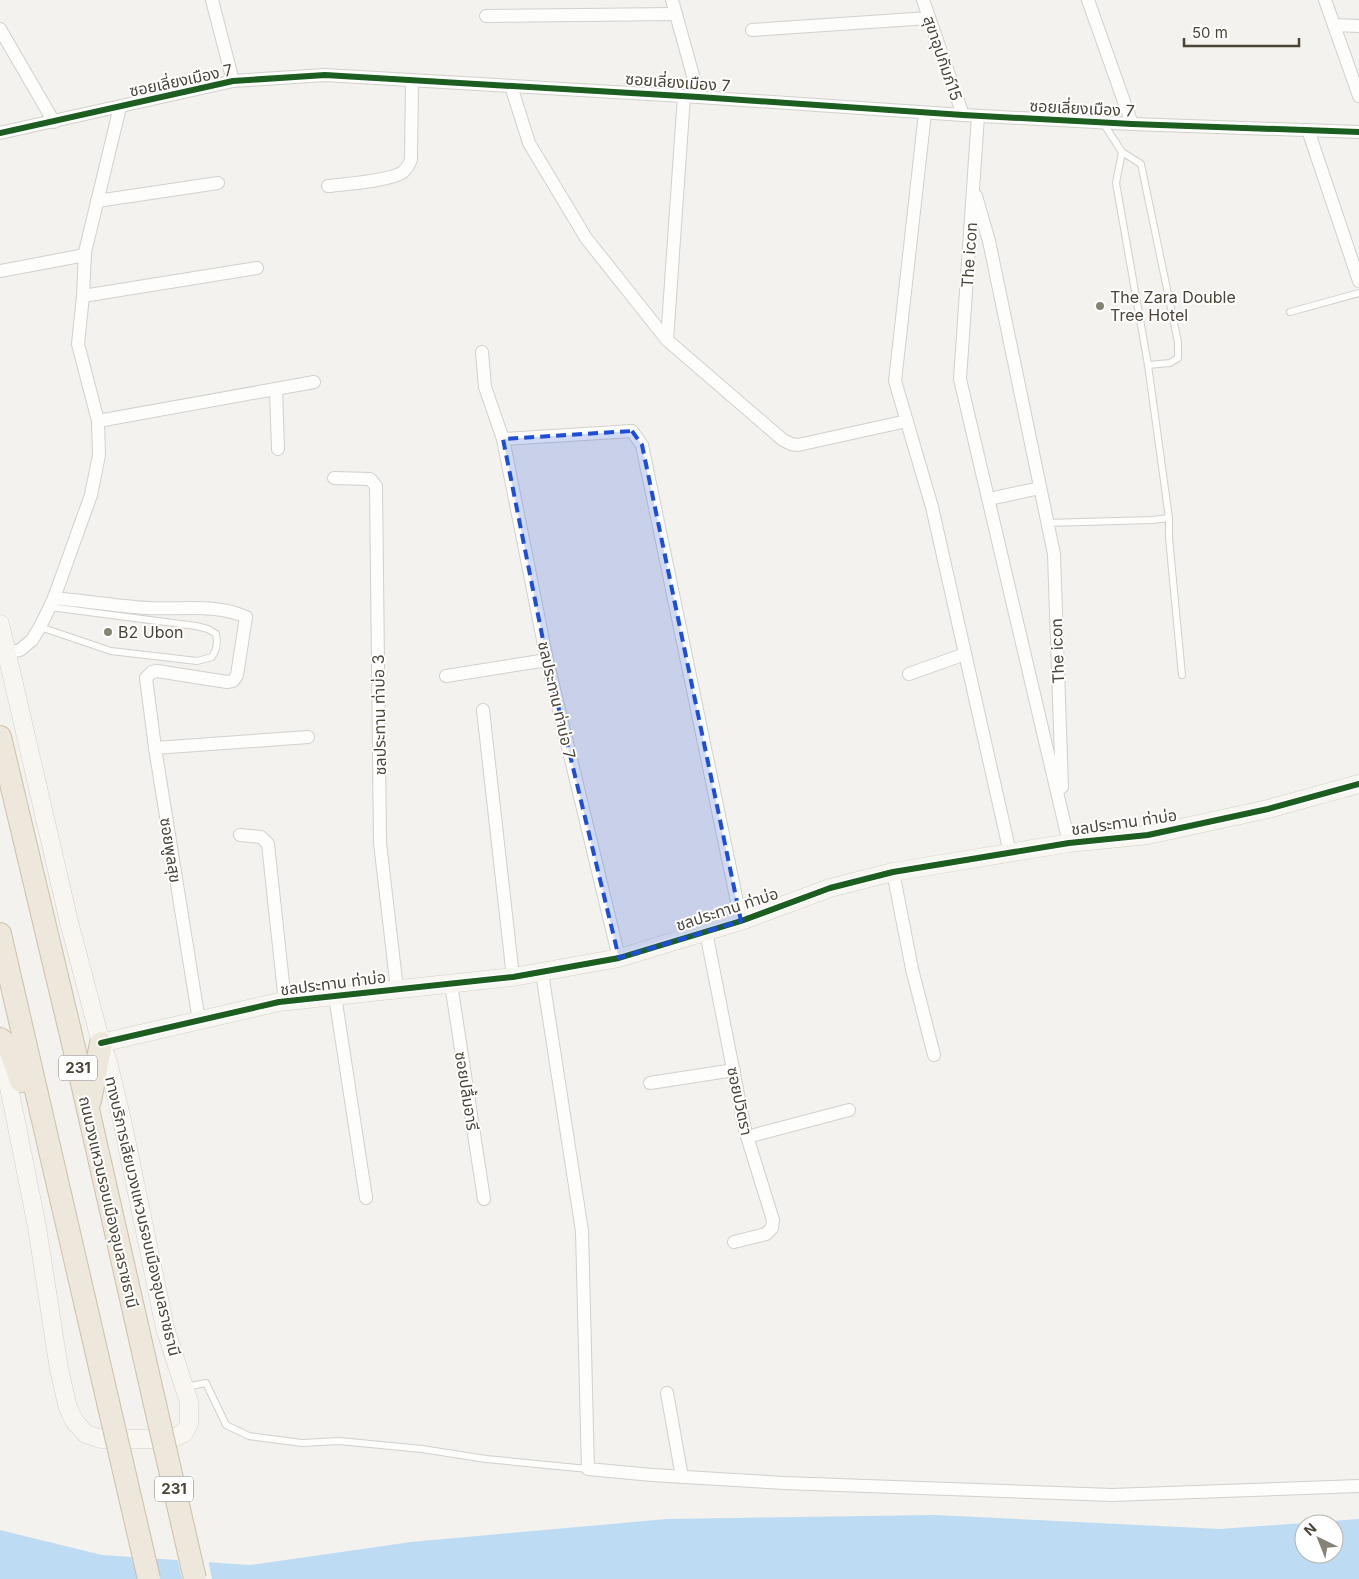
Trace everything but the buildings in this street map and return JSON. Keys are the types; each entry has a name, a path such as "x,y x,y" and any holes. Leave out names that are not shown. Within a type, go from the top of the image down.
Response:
{"highway":[{"name":"ถนนวงแหวนรอบเมืองอุบลราชธานี","path":"0,737 88,1110 195,1579"},
{"name":"231","path":"0,934 149,1579"},
{"path":"0,1040 9,1046 26,1095 42,1118"},
{"path":"88,1110 100,1043"}],"main road":[{"name":"ทางบริการเลียบวงแหวนรอบเมืองอุบลราชธานี","path":"0,624 69,922 122,1120 165,1328 189,1402 189,1424 184,1433 171,1439 101,1439 86,1434 75,1422 68,1408 59,1369 37,1227 0,1040"},
{"name":"ชลประทาน ท่าบ่อ","path":"100,1043 285,1002 542,973 619,958 741,921 830,888 893,872 1069,843 1148,835 1268,809 1359,784"}],"street":[{"path":"212,0 233,81"},
{"path":"672,0 699,97"},
{"name":"สุขาอุปกัมภ์15","path":"923,0 963,116"},
{"path":"1088,0 1132,124"},
{"path":"1325,0 1359,96"},
{"path":"486,16 676,14"},
{"path":"752,30 929,18"},
{"path":"1334,25 1359,26"},
{"path":"0,29 54,122"},
{"name":"ซอยเลี่ยงเมือง 7","path":"0,134 233,81 325,75 684,96 963,116 1359,132"},
{"path":"328,186 390,177 401,173 410,164 412,80"},
{"path":"512,86 529,143 586,238 667,340 783,440 798,445 907,421"},
{"path":"667,340 684,96"},
{"path":"6,653 20,650 32,640 40,627 52,602 91,495 99,455 98,421 78,344 85,255 120,107"},
{"path":"924,113 896,381 932,507 1010,853"},
{"name":"The icon","path":"978,116 960,379 1069,843"},
{"path":"1308,130 1359,281"},
{"path":"97,201 218,183"},
{"name":"The icon","path":"973,187 989,241 1054,554 1063,814"},
{"path":"0,271 85,255"},
{"path":"83,296 257,268"},
{"name":"ชลประทาน ท่าบ่อ 7","path":"482,352 485,387 503,440 547,660 619,958"},
{"path":"98,421 314,382"},
{"path":"276,389 278,449"},
{"path":"503,440 632,431 642,446 741,921"},
{"name":"ชลประทาน ท่าบ่อ 3","path":"334,478 370,480 376,486 380,843 397,989"},
{"path":"988,499 1040,488"},
{"name":"ซอยพูลสุข","path":"52,602 148,608 202,608 239,614 246,617 236,675 233,681 227,682 157,671 152,672 146,678 155,748 199,1022"},
{"path":"909,674 965,654"},
{"path":"446,676 547,660"},
{"path":"482,710 513,976"},
{"path":"155,748 308,737"},
{"path":"240,835 261,837 268,844 285,1002"},
{"path":"893,872 912,969 934,1055"},
{"name":"ซอยปวิตรา","path":"706,932 747,1137 773,1220 772,1228 766,1234 734,1242"},
{"path":"542,973 582,1231 588,1469 784,1483 1112,1495 1359,1486"},
{"name":"ซอยปลื้มอารี","path":"451,984 484,1199"},
{"path":"334,996 366,1198"},
{"path":"650,1083 734,1070"},
{"path":"747,1137 849,1110"},
{"path":"667,1394 682,1477"}],"lane":[{"path":"1102,123 1122,152 1141,164 1178,342 1178,358 1170,363 1148,365"},
{"path":"1122,152 1116,183 1148,365 1169,518 1169,538 1182,675"},
{"path":"1290,312 1359,293"},
{"path":"1047,523 1169,518"},
{"path":"40,627 111,651 197,661 212,657 216,652 218,643 216,634 208,629 52,602"},
{"path":"184,1387 206,1383 226,1425 249,1436 302,1444 339,1441 422,1449 486,1459 588,1469"}],"highlighted area":[{"path":"632,431 642,445 741,921 619,958 547,660 503,439"}],"water":[{"path":"935,1515 1220,1529 1294,1524 1294,1564 1344,1564 1344,1520 1359,1519 1359,1579 0,1579 0,1530 102,1555 250,1565 411,1542 667,1519"}],"pier":[{"path":"177,1557 208,1559 212,1579 182,1579"}],"cycle path":[{"path":"0,133 233,81 325,75 963,115 1132,124 1359,132"},
{"path":"101,1043 279,1002 513,977 619,958 741,921 830,888 893,872 1069,843 1148,835 1268,809 1359,784"}],"place":[{"name":"The Zara Double Tree Hotel","path":"1100,306"},
{"name":"B2 Ubon","path":"108,632"}]}
